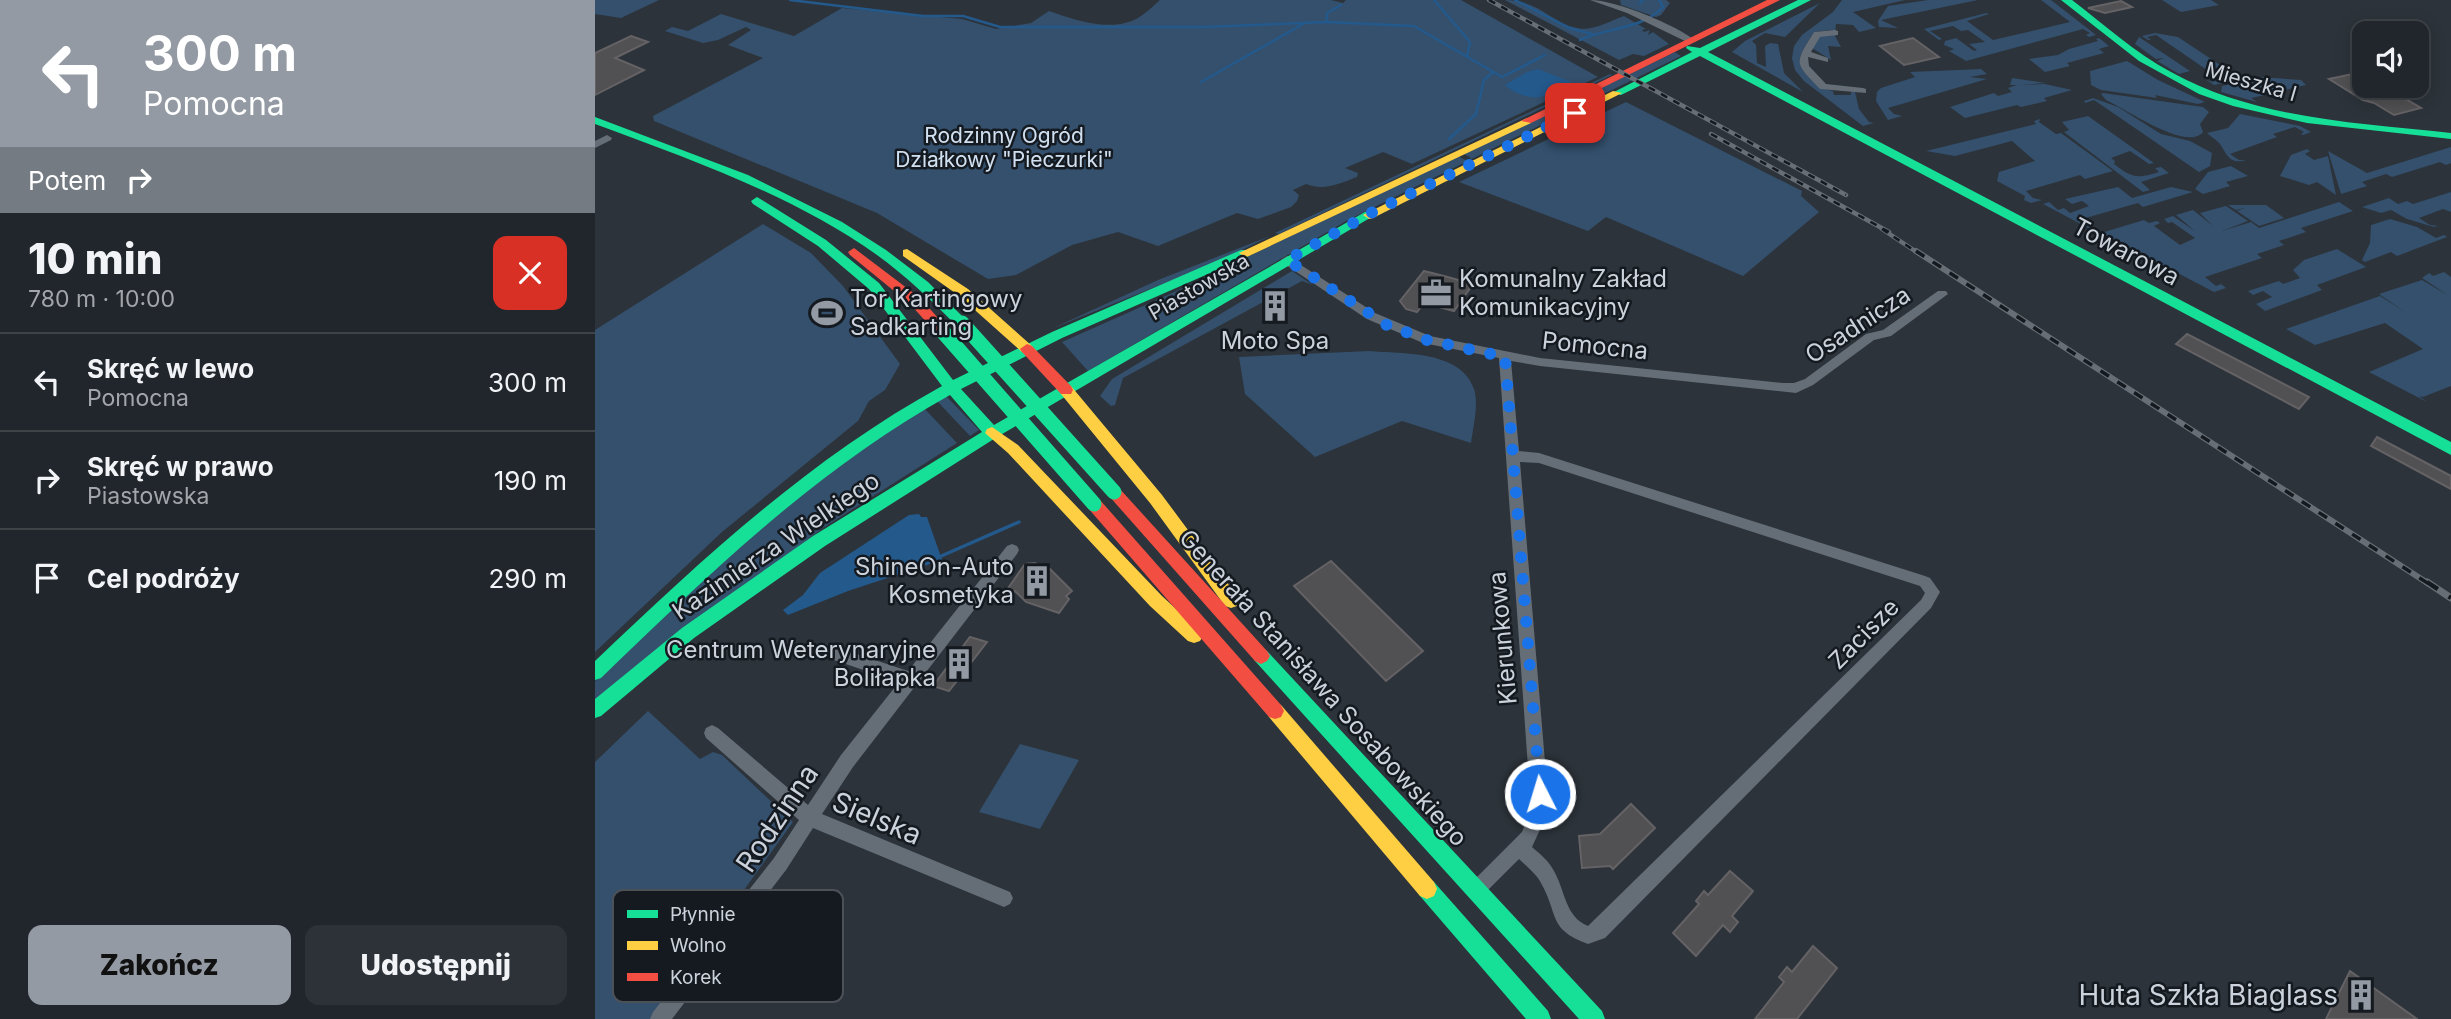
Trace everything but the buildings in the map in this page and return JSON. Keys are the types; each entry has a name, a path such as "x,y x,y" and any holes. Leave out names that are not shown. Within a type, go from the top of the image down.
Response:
{"main road":[{"name":"Piastowska","path":"992,432 1360,219 1696,47 1775,0"},
{"name":"Piastowska","path":"951,387 1027,349 1278,239 1696,47 1806,0"},
{"name":"Mieszka I","path":"2066,0 2153,66 2190,87 2218,97 2291,116 2451,136"},
{"name":"Towarowa","path":"1696,47 1953,187 2451,449"},
{"path":"595,120 748,182 792,194 876,234 946,279 1027,349 1066,390 1156,499 1238,612 1299,684 1315,717"},
{"path":"599,139 757,201 778,217 810,234 874,286 951,387 992,432 1013,449 1156,601 1262,697"},
{"name":"Generała Stanisława Sosabowskiego","path":"748,182 829,219 872,244 935,294 1315,717 1594,1019"},
{"name":"Generała Stanisława Sosabowskiego","path":"757,201 857,254 915,301 1174,593 1540,1019"},
{"name":"Kazimierza Wielkiego","path":"595,672 734,542 786,498 876,431 951,387"},
{"name":"Kazimierza Wielkiego","path":"595,710 688,633 750,587 828,534 992,432"},
{"path":"1350,799 1375,781"}],"street":[{"path":"1594,0 1610,3 1696,47"},
{"path":"1835,33 1817,34 1803,58 1804,67 1823,88 1863,90"},
{"path":"1807,53 1825,60"},
{"name":"Pomocna","path":"1287,260 1387,325 1427,340 1505,357 1796,388"},
{"name":"Osadnicza","path":"1796,388 1815,379 1870,337 1887,332 1943,294"},
{"name":"Kierunkowa","path":"1476,890 1520,848 1540,810 1505,357"},
{"name":"Zacisze","path":"1513,456 1539,458 1925,582 1933,592 1926,604 1598,931 1588,935 1571,926 1558,909 1557,900 1544,871 1520,848"},
{"name":"Rodzinna","path":"760,890 780,864 847,761 1012,550"},
{"path":"824,650 911,679"},
{"name":"Sielska","path":"712,733 810,818 1004,898"},
{"name":"Rodzinna","path":"660,1019 673,1002"}],"green space":[{"path":"595,0 659,0 621,18 595,14"},
{"name":"Rodzinny Ogród Działkowy \"Pieczurki\"","path":"1160,0 1331,0 1343,3 1346,0 1461,0 1598,77 1412,164 1383,152 1345,168 1358,173 1357,177 1325,187 1306,184 1293,190 1299,195 1291,207 1258,219 1237,213 1158,246 1118,232 1072,245 1016,275 988,279 877,213 654,121 653,116 763,58 728,45 751,30 746,27 718,40 703,43 665,31 672,27 688,31 721,14 794,36 842,8 962,19 996,29 1031,23 1049,11 1093,24 1116,24 1138,18"},
{"path":"1505,0 1536,7 1559,21 1582,29 1624,16 1646,29 1642,30 1644,32 1650,30 1648,35 1653,32 1669,44 1644,56 1633,54 1619,60"},
{"path":"1620,0 1666,0 1670,3 1661,15 1656,17 1621,5"},
{"path":"1842,0 1905,0 1853,12 1876,28 1859,32 1853,25 1836,24 1835,36 1841,47 1828,46 1831,60 1812,48 1817,36 1832,36 1831,30 1814,32 1800,57 1806,74 1816,83 1833,91 1834,95 1851,95 1851,92 1855,92 1859,109 1869,122 1874,123 1863,126 1804,81 1795,70 1792,58 1794,46 1802,35 1833,12"},
{"path":"1928,0 1978,0 1881,20 1898,28 1879,27 1878,21 1888,6"},
{"path":"2041,0 2051,0 2096,35 2089,37 2086,35 2090,33 2083,29 1966,61 1949,51 1954,49 1944,45 1945,41 1956,38 1974,51 1977,50 1969,44 1985,42 1968,30 1961,31 1953,26 1930,31 1942,39 1939,40 1924,29 1986,13 1989,14 1967,21 1993,40 2070,22"},
{"path":"2162,0 2211,0 2219,5 2181,12"},
{"path":"1820,3 1785,37 1765,33 1752,41 1756,45 1757,63 1766,67 1765,46 1770,43 1778,44 1784,73 1803,92 1732,52 1745,41"},
{"path":"2155,33 2178,37 2241,79 2214,85 2205,79 2212,82 2220,79 2156,35 2147,37 2151,40 2142,36"},
{"path":"2139,37 2190,71 2179,74 2157,61 2164,58 2156,59 2135,44"},
{"path":"2099,38 2109,46 2099,49 2104,53 2067,63 2070,66 2045,72 2029,59 2058,55 2098,41 2096,39"},
{"path":"1675,52 1681,56 1348,220 1088,371 1062,342 1170,294 1458,156 1467,161 1471,158 1464,154"},
{"path":"2127,61 2158,80 2205,102 2198,104 2155,95 2157,98 2101,90 2091,85 2090,71"},
{"path":"1981,69 1987,74 1970,77 1987,79 1888,108 1894,114 1902,116 1888,120 1876,101 1877,92 1881,88 1915,77 1910,72"},
{"path":"1610,74 1612,75 1279,234 1275,233"},
{"path":"2260,77 2301,80 2306,85 2268,94 2248,80"},
{"path":"2012,78 2046,83 2019,85 2045,84 2072,90 2044,98 2047,101 2021,107 2017,105 1965,118 1950,107 1994,93 1998,96 2012,92 2008,88 2017,85 2010,85"},
{"path":"2244,81 2265,95 2251,98 2257,102 2221,92 2222,86"},
{"path":"2101,94 2203,107 2209,112 2200,124 2203,132 2195,137 2184,137 2156,127 2106,100"},
{"path":"2093,98 2118,107 2161,134 2190,141 2212,153 2210,166 2199,172 2094,100 2084,101"},
{"path":"1626,102 1802,191 1801,196 1819,212 1743,276 1606,217 1588,231 1459,182"},
{"path":"2240,114 2300,126 2311,132 2303,135 2301,134 2304,132 2295,127 2273,134 2277,137 2230,154 2239,160 2246,160 2236,161 2207,133 2228,128"},
{"path":"2088,116 2154,163 2149,164 2130,151 2111,158 2120,169 2135,176 2159,172 2155,168 2161,167 2169,173 2141,182 2150,190 2143,192 2064,132 2069,130 2062,122"},
{"path":"2040,119 2039,122 2056,134 2061,133 2113,171 2085,179 2080,175 2026,191 2033,198 2042,200 2031,203 2024,200 2025,196 1997,181 1999,172 2035,161 2012,141 1955,156 1926,151 2036,124 2034,121"},
{"path":"2451,147 2451,163 2446,165 2440,162 2392,177 2386,174 2362,182 2367,186 2341,194 2328,151 2367,173"},
{"path":"2307,149 2310,151 2305,154 2314,160 2328,156 2336,195 2317,182 2309,185 2280,176 2291,155"},
{"path":"2231,166 2248,176 2226,182 2230,186 2203,194 2195,189 2208,172"},
{"path":"2118,187 2132,198 2171,187 2193,192 2143,207 2138,203 2082,219 2091,227 2099,228 2092,230 2043,204 2049,202 2058,210 2064,208 2070,213 2089,206 2082,201 2072,204 2065,199"},
{"path":"2451,192 2451,212 2443,209 2419,218 2430,225 2438,226 2434,227 2407,219 2391,210 2381,213 2362,207 2389,198 2398,204 2407,201 2413,204"},
{"path":"2339,202 2353,211 2301,228 2306,232 2279,241 2284,245 2257,254 2262,258 2205,277 2216,286 2221,284 2226,288 2214,292 2101,233 2144,220 2149,223 2157,221 2160,223 2154,226 2180,245 2195,238 2164,219 2173,216 2195,231 2176,215 2193,210 2213,226 2200,213 2226,206 2248,221 2222,231 2251,222 2259,228"},
{"path":"2228,205 2266,205 2284,218 2259,226 2237,211 2245,208 2236,210"},
{"path":"2390,219 2417,227 2436,238 2444,235 2447,237 2397,256 2391,252 2365,262 2362,260 2370,243 2371,225"},
{"path":"763,224 811,253 843,286 900,364 885,390 869,401 858,421 722,532 595,652 595,330"},
{"path":"1270,236 1222,260 1051,329 1158,280"},
{"path":"2337,249 2366,267 2317,285 2322,290 2265,311 2256,304 2272,297 2263,291 2253,295 2248,291 2279,281 2283,284 2300,278 2293,270 2304,260"},
{"path":"1292,271 1313,285 1302,281 1123,378 1115,405 1111,406 1100,396 1112,379"},
{"path":"2444,272 2451,277 2451,386 2423,397 2419,396 2427,402 2369,372 2423,349 2385,323 2315,345 2286,329 2380,296 2405,312 2379,294 2422,280 2449,296 2422,278 2429,273 2433,276"},
{"path":"1369,351 1429,356 1457,367 1467,376 1474,389 1476,402 1471,443 1402,421 1315,457 1245,394 1239,357"},
{"path":"945,395 979,430 970,436 936,400"},
{"path":"923,407 957,443 823,528 595,702 595,681 789,500"},
{"path":"648,711 700,759 713,752 722,755 793,822 744,890 613,890 613,1002 663,1002 651,1019 595,1019 595,762"},
{"path":"1020,744 1079,760 1040,829 979,812"}],"water":[{"path":"1538,69 1571,82 1555,92 1538,97 1522,95 1505,85 1527,72"},
{"path":"919,514 921,517 927,517 942,560 848,591 788,615 783,610 803,595 820,573 909,515"}],"waterway":[{"path":"790,0 923,16 963,16 1000,27 1205,27 1327,22"},
{"path":"1434,0 1470,42 1467,57"},
{"path":"1515,0 1569,28 1592,34"},
{"path":"1640,3 1643,0"},
{"path":"1580,40 1645,20 1663,7 1659,0"},
{"path":"1327,22 1327,13 1341,5"},
{"path":"1327,22 1414,26 1467,57"},
{"path":"1201,82 1303,24"},
{"path":"1467,57 1502,77 1545,55"},
{"path":"1449,139 1476,114 1484,80 1492,73"},
{"path":"939,557 1019,522"}],"railway":[{"path":"1489,0 1846,195"},
{"path":"1711,134 1889,232"},
{"path":"1882,229 1918,253"},
{"path":"1916,251 2429,584"},
{"path":"2427,582 2451,598"}],"traffic: fast":[{"path":"1617,93 1806,0"},
{"path":"2066,0 2156,68 2203,91 2272,113 2343,125 2451,136"},
{"path":"1691,48 1781,93 1943,182 2451,449"},
{"path":"595,120 743,178 837,224 882,253 923,285 962,323"},
{"path":"757,201 822,243 874,286 951,387"},
{"path":"595,710 688,633 819,541 992,433 1369,215"},
{"path":"595,672 766,514 877,431 921,404 1011,357 1245,253"},
{"path":"962,323 1114,492"},
{"path":"944,333 1094,504"},
{"path":"951,387 992,433"},
{"path":"1261,656 1594,1019"},
{"path":"1427,889 1540,1019"}],"traffic: slow":[{"path":"1369,215 1617,93"},
{"path":"1245,253 1527,121"},
{"path":"907,253 963,292 1027,349"},
{"path":"1066,390 1156,499 1231,601"},
{"path":"992,433 1013,449 1156,601 1194,636"},
{"path":"1275,711 1427,889"}],"traffic: jam":[{"path":"1527,121 1775,0"},
{"path":"854,252 915,301 944,333"},
{"path":"1027,349 1066,390"},
{"path":"1114,492 1261,656"},
{"path":"1094,504 1275,711"}],"place":[{"name":"Komunalny Zakład Komunikacyjny","path":"1436,293"},
{"name":"Moto Spa","path":"1275,306"},
{"name":"Tor Kartingowy Sadkarting","path":"827,313"},
{"name":"ShineOn-Auto Kosmetyka","path":"1037,581"},
{"name":"Centrum Weterynaryjne Boliłapka","path":"959,664"},
{"name":"Huta Szkła Biaglass","path":"2361,995"}],"route":[{"path":"1540,794 1505,357 1427,340 1387,325 1287,260 1371,213 1575,113"}]}
